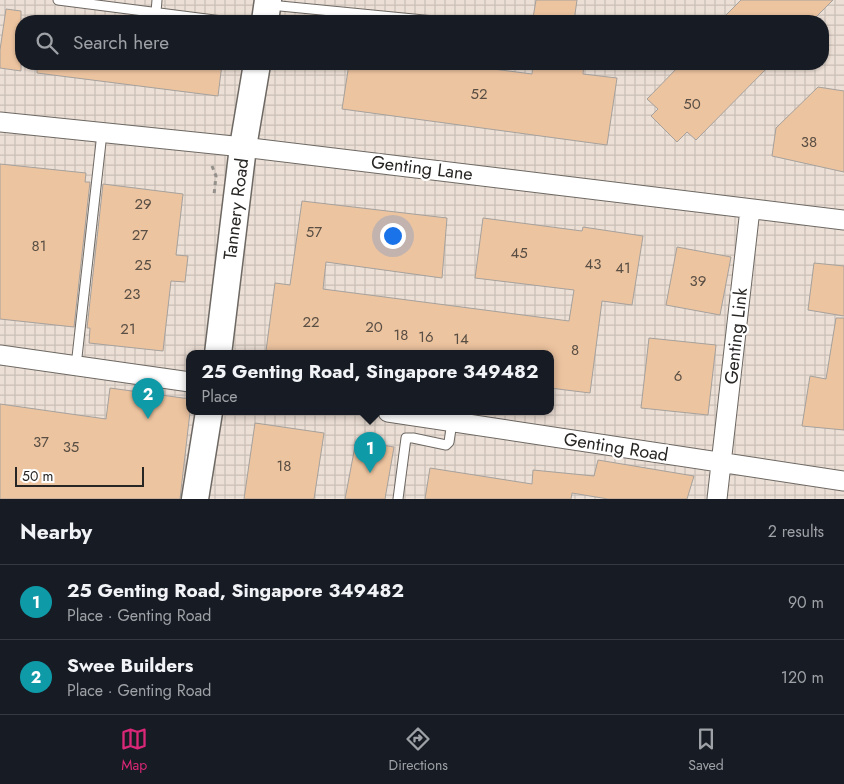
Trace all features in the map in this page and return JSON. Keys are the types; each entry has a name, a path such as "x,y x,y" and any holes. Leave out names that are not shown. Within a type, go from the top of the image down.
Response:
{"street":[{"name":"Tannery Road","path":"218,350 243,147 256,70"},
{"name":"Genting Lane","path":"0,122 243,147 844,220"},
{"name":"Genting Link","path":"717,499 750,209"},
{"path":"0,355 186,381"},
{"path":"195,499 209,415"},
{"name":"Genting Road","path":"407,415 844,482"}],"lane":[{"path":"58,0 178,15"},
{"path":"156,12 157,0"},
{"path":"267,9 350,15"},
{"path":"76,366 102,133"},
{"path":"398,499 406,438 446,445 449,442 452,422"}],"shaded area":[{"path":"0,0 844,0 844,499 0,499"}],"building":[{"path":"536,0 577,0 575,15 534,15"},
{"path":"741,0 833,0 818,15 726,15"},
{"path":"6,9 21,11 21,15 15,15 15,70 21,71 0,68 0,50"},
{"path":"37,70 221,70 218,96 37,73"},
{"path":"348,70 501,70 532,74 532,70 583,70 583,74 617,78 607,145 342,109"},
{"path":"675,70 765,70 696,140 687,132 677,142 651,116 658,109 647,99"},
{"path":"818,87 844,91 844,172 772,156 776,128"},
{"path":"0,164 86,173 85,182 90,182 74,327 0,319"},
{"path":"103,184 183,194 176,255 188,256 185,282 171,281 163,351 89,343 90,328 87,328"},
{"path":"302,201 447,218 442,278 326,262 323,289 569,321 574,290 475,278 483,218 582,231 583,227 643,236 632,305 602,301 590,393 554,388 554,350 266,350 275,283 290,285"},
{"path":"677,247 731,257 720,315 666,305"},
{"path":"814,263 844,266 844,316 808,310"},
{"path":"836,318 844,318 844,430 802,426 810,376 826,379"},
{"path":"649,338 716,345 708,415 641,408"},
{"path":"110,388 186,398 186,415 190,415 180,499 0,499 0,404 106,419"},
{"path":"255,423 324,433 314,499 244,499"},
{"path":"356,441 394,447 385,499 345,499"},
{"path":"598,460 694,476 687,499 608,499 572,493 571,499 425,499 430,468 532,484 533,470 594,476"}],"place":[{"name":"Swee Builders","path":"148,419"},
{"name":"25 Genting Road, Singapore 349482","path":"370,473"}]}
